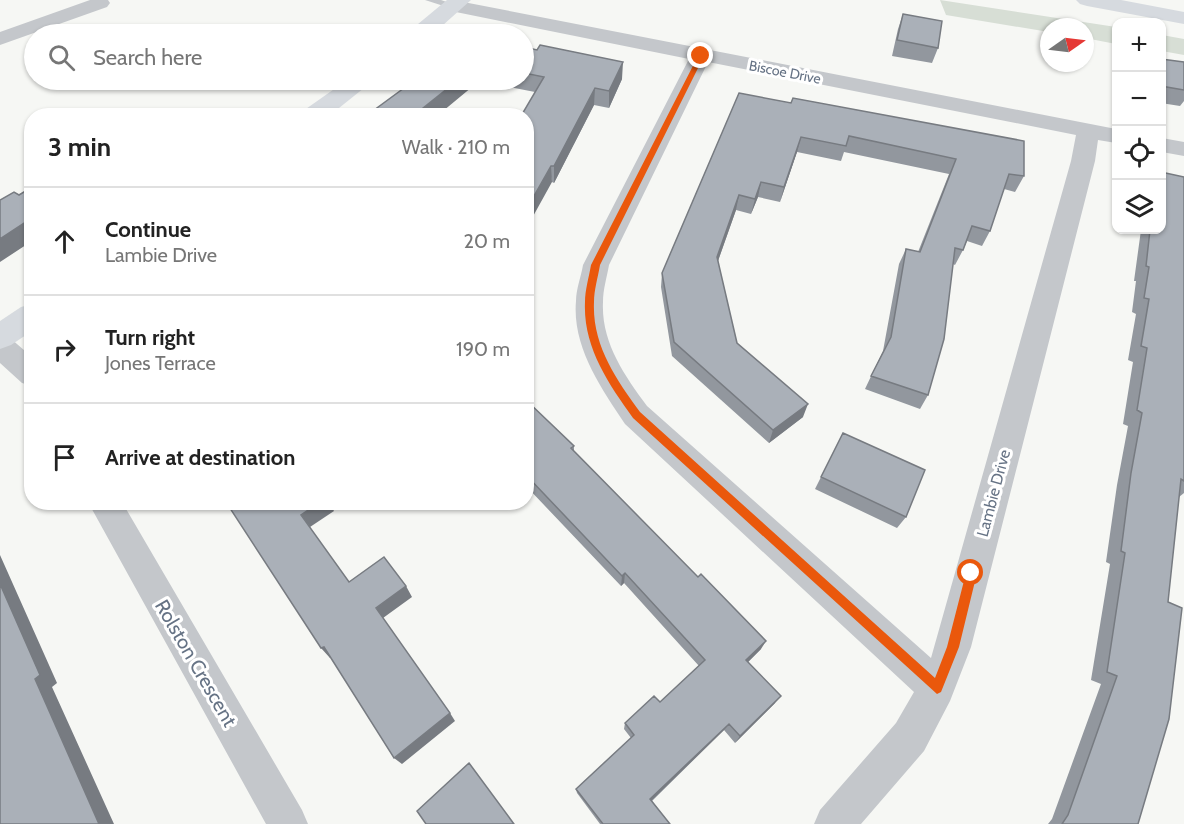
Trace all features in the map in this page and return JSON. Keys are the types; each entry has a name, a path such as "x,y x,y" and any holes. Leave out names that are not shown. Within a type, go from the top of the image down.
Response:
{"street":[{"path":"1087,0 1184,18"},
{"path":"42,24 100,3"},
{"path":"432,24 456,3"},
{"name":"Biscoe Drive","path":"456,3 701,56 1102,133"},
{"path":"0,39 24,30"},
{"path":"701,56 596,265 589,302 594,344 609,377 636,415 937,688"},
{"path":"323,108 348,90"},
{"name":"Lambie Drive","path":"834,824 910,737 937,688 953,647 1080,173 1102,133"},
{"path":"1166,146 1184,149"},
{"path":"0,338 24,321"},
{"path":"0,346 24,368"},
{"name":"Rolston Crescent","path":"109,510 288,824"}],"lane":[{"path":"430,0 456,3"}],"shaded area":[{"path":"940,0 1057,18 1040,18 1040,31 946,15"},
{"path":"1094,24 1112,26 1112,43 1094,40"},
{"path":"1166,36 1184,39 1184,55 1166,52"}],"building":[{"path":"903,14 942,21 938,48 897,40"},
{"path":"540,45 623,62 609,91 595,88 554,166 551,166 534,196 534,108 526,108 544,77 534,75 534,49 537,50"},
{"path":"1166,60 1184,62 1184,90 1166,87"},
{"path":"401,90 446,90 423,108 377,108"},
{"path":"739,93 791,103 793,98 1024,141 1024,176 1009,174 990,231 972,226 963,250 955,248 944,339 928,395 871,376 891,337 906,249 920,252 956,159 849,136 846,146 801,137 784,187 761,182 755,199 739,195 717,257 737,343 808,404 773,430 674,342 662,273"},
{"path":"1166,173 1184,177 1184,481 1181,479 1168,602 1182,608 1169,719 1138,824 1062,824 1068,815 1117,676 1107,672 1125,553 1121,551 1131,473 1142,413 1137,410 1147,348 1141,346 1149,299 1144,298 1149,267 1146,266 1150,234 1166,234"},
{"path":"14,192 19,195 24,192 24,223 0,239 0,200"},
{"path":"534,408 574,446 571,448 698,577 701,574 766,641 746,660 781,696 740,736 729,724 650,799 670,824 603,824 576,789 634,735 625,723 654,696 660,702 705,660 625,573 622,576 534,483"},
{"path":"843,433 925,470 906,517 821,477"},
{"path":"231,510 308,510 301,515 349,582 384,557 406,586 376,608 450,713 394,758 324,647 321,648"},
{"path":"0,584 40,675 35,679 99,824 0,824"},
{"path":"469,763 514,824 426,824 417,811"}],"route":[{"path":"701,56 596,265 589,302 594,344 609,377 636,415 937,688 953,647 971,573"}]}
